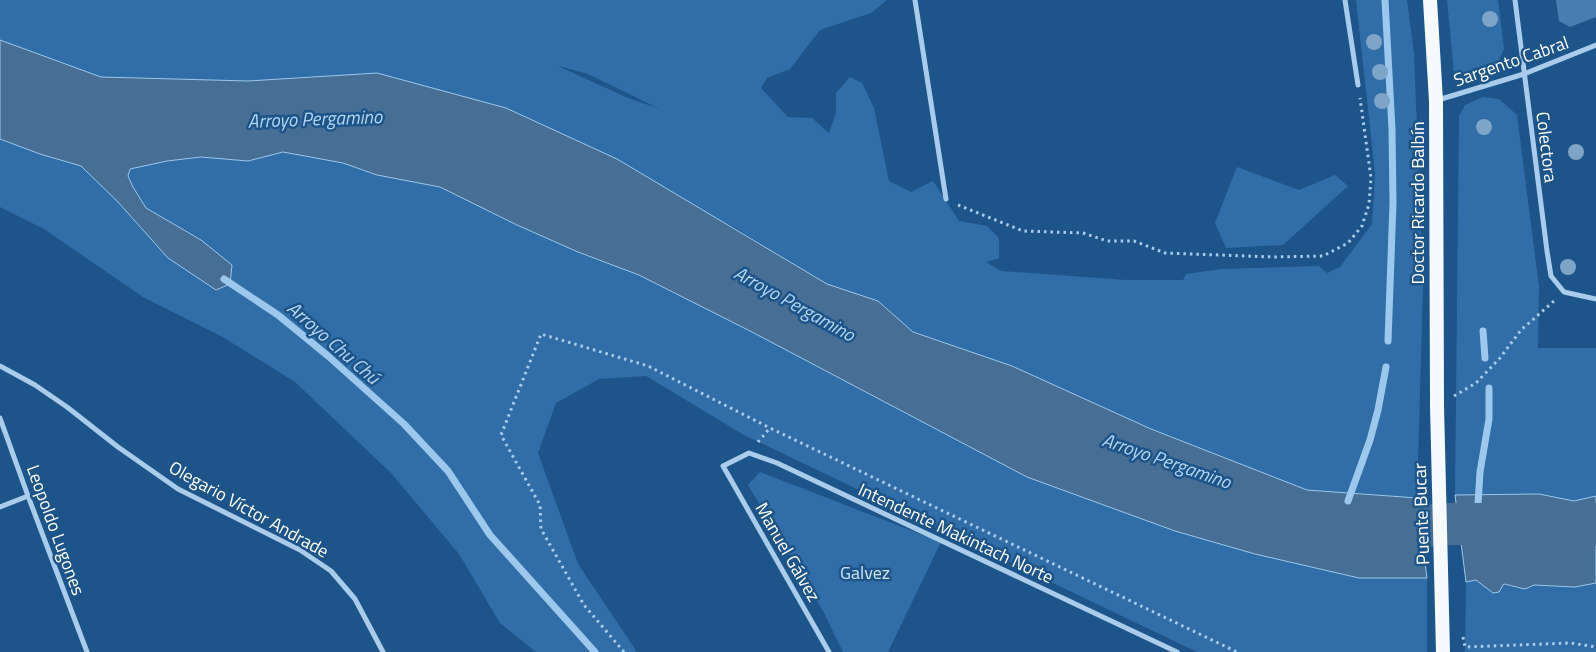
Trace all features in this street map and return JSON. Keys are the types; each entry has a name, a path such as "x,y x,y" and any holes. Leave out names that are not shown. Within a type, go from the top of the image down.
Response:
{"highway":[{"name":"Doctor Ricardo Balbín","path":"1430,0 1436,101 1437,406"},
{"name":"Puente Bucar","path":"1437,406 1443,652"}],"street":[{"path":"915,0 946,199"},
{"path":"1345,0 1358,85"},
{"name":"Colectora","path":"1515,0 1551,276 1564,292"},
{"name":"Sargento Cabral","path":"1436,101 1524,74 1596,45"},
{"path":"1564,292 1596,299"},
{"name":"Olegario Víctor Andrade","path":"0,366 34,385 67,407 118,447 178,489 300,550 331,571 355,598 384,652"},
{"name":"Leopoldo Lugones","path":"0,418 87,652"},
{"name":"Manuel Gálvez","path":"749,453 723,466 829,652"},
{"name":"Intendente Makintach Norte","path":"749,453 786,468 1177,652"},
{"path":"0,506 28,496"}],"path":[{"path":"946,199 1023,231 1083,233 1107,241 1134,241 1164,253 1274,257 1323,256 1348,243 1362,226 1369,204 1371,178 1358,85"},
{"path":"1437,406 1476,383 1500,358 1521,330 1564,292"},
{"path":"624,652 584,605 541,529 540,505 501,434 541,334 648,366 770,428 1236,652"},
{"path":"749,453 770,428"},
{"path":"1461,628 1465,647 1571,643 1596,647"}],"green space":[{"path":"0,0 887,0 871,13 820,30 790,69 767,78 761,88 788,117 812,118 829,133 836,113 836,93 850,77 862,83 874,108 889,181 911,192 933,181 959,221 987,226 999,238 999,258 986,262 1001,271 1126,280 1183,280 1186,274 1221,269 1319,266 1327,273 1340,267 1372,224 1375,173 1356,0 1407,0 1414,54 1423,285 1417,498 1307,490 1151,429 1012,366 913,332 878,301 827,284 728,224 377,73 248,81 101,77 0,40","holes":["558,66 588,74 660,109 628,98"]},
{"path":"1447,0 1498,0 1504,49 1495,69 1463,82 1454,73"},
{"path":"1483,97 1499,99 1517,115 1539,287 1538,348 1596,348 1595,497 1574,501 1539,494 1455,495 1459,116 1465,105"},
{"path":"0,139 40,154 81,166 118,202 201,240 146,208 128,176 130,169 167,161 201,157 248,161 283,152 343,163 377,175 440,187 517,225 578,252 639,275 752,332 1027,477 1175,531 1255,554 1359,578 1427,578 1427,652 1197,652 744,435 646,376 599,379 556,403 538,453 578,564 637,652 536,652 500,623 459,554 391,473 295,382 221,336 143,297 44,229 0,207"},
{"path":"1237,167 1299,190 1335,175 1348,186 1283,245 1226,248 1215,223"},
{"name":"Galvez","path":"760,472 941,542 888,652 843,652 823,611 748,485"},
{"path":"1476,580 1525,589 1534,585 1575,587 1596,583 1596,652 1465,652 1466,582"}],"water":[{"path":"0,40 101,77 248,81 377,73 506,108 617,159 827,284 878,301 913,332 1012,366 1151,429 1307,490 1417,498 1427,578 1359,578 1255,554 1175,531 1027,477 752,332 639,275 578,252 517,225 440,187 377,175 343,163 283,152 248,161 201,157 167,161 130,169 128,176 146,208 201,240 232,265 230,284 216,290 168,258 118,202 81,166 40,154 0,139"},
{"path":"1539,494 1574,501 1596,496 1596,583 1575,587 1534,585 1525,589 1504,584 1499,592 1493,593 1476,580 1466,582 1455,495"}],"building":[{"path":"1556,0 1596,0 1596,17 1570,27 1559,21"}],"waterway":[{"path":"1385,0 1392,129 1393,203 1388,341"},
{"name":"Arroyo Chu Chú","path":"224,279 278,315 328,356 404,424 448,471 490,535 595,652"},
{"path":"1483,331 1485,358"},
{"path":"1348,501 1370,440 1386,367"},
{"path":"1478,504 1480,472 1489,419 1489,388"},
{"name":"Arroyo Pergamino","path":"1363,522 1396,531 1440,524 1596,524"}]}
